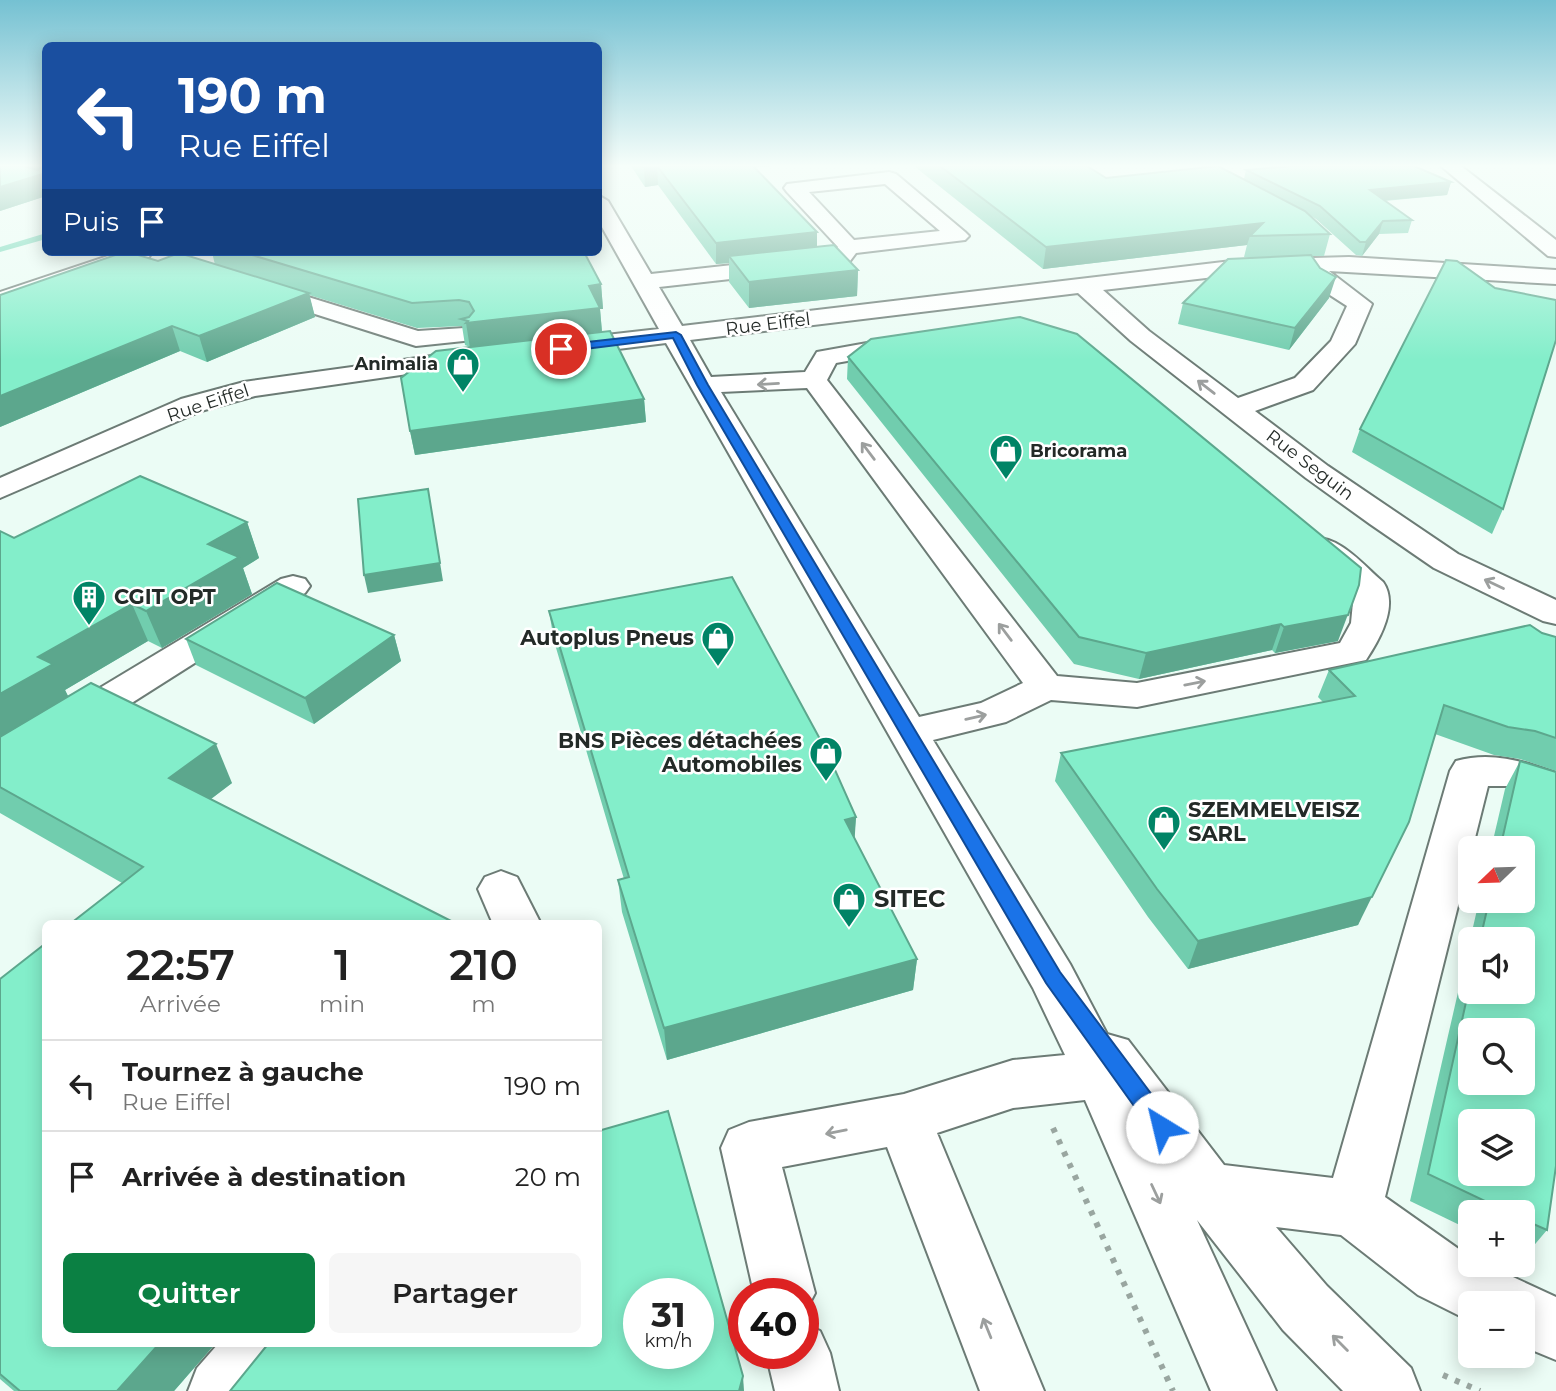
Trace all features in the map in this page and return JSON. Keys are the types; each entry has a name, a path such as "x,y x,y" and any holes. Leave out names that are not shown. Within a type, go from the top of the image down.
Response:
{"street":[{"path":"834,231 849,247"},
{"path":"644,282 839,260 849,247 958,236 952,231"},
{"path":"1532,231 1554,248"},
{"path":"1324,241 1349,264"},
{"path":"611,246 644,282 1053,978 1101,1075 1244,1391"},
{"path":"0,300 129,256"},
{"name":"Rue Eiffel","path":"538,351 1217,269 1349,264 1556,277"},
{"path":"1235,409 1304,384 1342,344 1360,304 1324,281 1314,265"},
{"name":"Rue Eiffel","path":"0,489 191,405 253,388 495,344 416,339 240,283"},
{"name":"Rue Seguin","path":"1084,286 1140,336 1317,472 1446,561 1556,613"},
{"path":"814,380 826,357 936,340"},
{"path":"703,385 814,380"},
{"path":"814,380 1046,687"},
{"path":"909,732 992,713 1046,687 1137,695 1353,652 1369,623 1371,589 1296,526"},
{"path":"0,767 293,586"},
{"path":"1353,1208 1471,771 1510,772 1556,788"},
{"path":"1053,978 1209,1191 1305,1308 1388,1391"},
{"path":"780,1278 749,1148 904,1119 1013,1084 1101,1075"},
{"path":"904,1119 1012,1391"},
{"path":"1209,1191 1353,1208 1439,1274 1475,1291"},
{"path":"1535,1319 1556,1329"},
{"path":"220,1391 257,1347"},
{"path":"802,1369 807,1391"}],"path":[{"path":"1033,1083 1173,1391"}],"building":[{"path":"707,231 817,232 716,243"},
{"path":"1025,231 1191,231 1046,247"},
{"path":"1255,231 1327,231 1330,234 1250,236"},
{"path":"1348,231 1375,231 1366,242 1360,242"},
{"path":"834,245 858,270 749,282 729,256"},
{"path":"1311,255 1320,268 1336,277 1295,328 1183,303 1228,259"},
{"path":"112,256 141,256 158,261 171,256 189,256 309,293 199,336 172,326 0,396 0,295"},
{"path":"255,256 586,256 601,284 589,286 600,308 466,323 468,321 461,319 469,317 474,311 469,302 459,300 412,303"},
{"path":"1446,260 1457,261 1495,288 1556,300 1556,340 1503,509 1360,429"},
{"path":"1020,317 1077,334 1361,568 1359,585 1348,615 1284,627 1281,624 1146,653 1079,637 848,357 871,339"},
{"path":"610,331 644,399 410,431 401,378 436,351"},
{"path":"140,476 247,522 208,544 239,557 146,611 132,604 38,657 53,664 0,694 0,531 14,538"},
{"path":"428,489 440,563 364,575 358,499"},
{"path":"732,577 827,752 856,817 845,820 917,959 664,1028 618,880 629,877 549,611"},
{"path":"277,583 394,635 305,698 186,639"},
{"path":"1530,625 1542,633 1556,637 1556,738 1535,731 1508,727 1444,705 1409,822 1372,897 1198,941 1157,889 1061,753 1355,696 1329,670"},
{"path":"91,683 216,744 169,778 449,920 75,920 143,867 0,787 0,737"},
{"path":"1520,761 1556,772 1556,1166 1547,1230 1535,1225 1535,1200 1483,1200 1428,1174 1458,1038 1458,1095 1535,1095 1535,1018 1462,1018 1466,1004 1535,1004 1535,927 1483,927 1486,914 1535,914 1535,836 1503,836"},
{"path":"42,946 42,1347 156,1347 117,1391 20,1391 0,1374 0,979"},
{"path":"668,1111 728,1323 728,1369 741,1369 743,1376 739,1391 230,1391 266,1347 602,1347 602,1130"}],"waterway":[{"path":"0,250 42,237"}],"place":[{"name":"Animalia","path":"463,394"},
{"name":"Bricorama","path":"1006,481"},
{"name":"CGIT OPT","path":"89,627"},
{"name":"Autoplus Pneus","path":"718,668"},
{"name":"BNS Pièces détachées Automobiles","path":"826,783"},
{"name":"SZEMMELVEISZ SARL","path":"1164,852"},
{"name":"SITEC","path":"849,929"}],"route":[{"path":"561,349 676,335 1053,978 1162,1127"}]}
